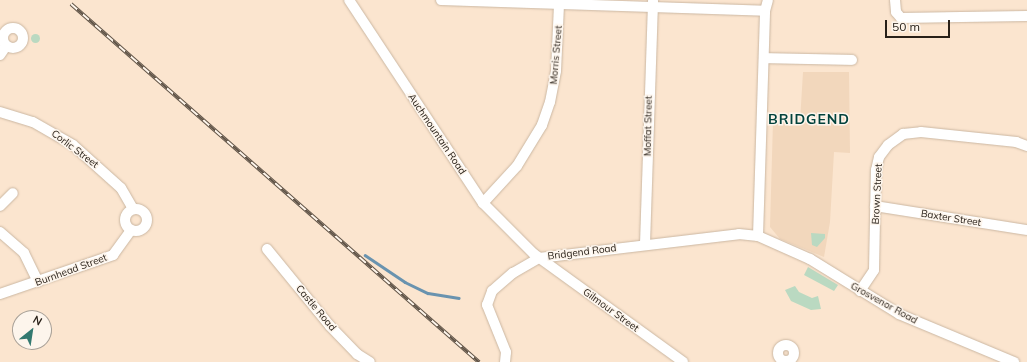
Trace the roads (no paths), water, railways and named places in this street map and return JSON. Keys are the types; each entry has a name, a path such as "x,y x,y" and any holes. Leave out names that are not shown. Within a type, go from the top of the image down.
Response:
{"street":[{"name":"Auchmountain Road","path":"348,0 483,203 539,258"},
{"path":"441,0 559,5 652,4 765,11"},
{"path":"758,236 765,11 768,0"},
{"path":"895,0 896,12 901,18 1027,16"},
{"name":"Moffat Street","path":"645,244 652,4"},
{"name":"Morris Street","path":"483,203 517,166 542,125 550,102 556,71 559,5"},
{"path":"11,28 17,29 23,39 22,44 15,48 6,46 3,39 3,30 11,28"},
{"path":"0,55 6,46"},
{"path":"764,58 852,60"},
{"name":"Corlic Street","path":"0,112 33,122 73,145 121,188 133,209 143,211 147,220 142,229 131,230"},
{"name":"Brown Street","path":"860,291 874,270 879,158 888,145 903,134 921,132 1016,142 1027,146"},
{"path":"0,206 13,192"},
{"name":"Baxter Street","path":"876,206 1027,230"},
{"path":"131,230 126,224 125,216 133,209"},
{"name":"Burnhead Street","path":"0,294 113,255 131,230"},
{"path":"0,232 24,253 38,282"},
{"name":"Bridgend Road","path":"505,362 506,352 486,305 492,291 513,273 539,258 645,244 740,234 758,236"},
{"name":"Grosvenor Road","path":"758,236 810,259 899,314 1014,362"},
{"name":"Castle Road","path":"267,249 330,326 357,354 370,362"},
{"name":"Gilmour Street","path":"539,258 683,362"}],"waterway":[{"path":"365,255 405,282 428,293 459,298"}],"railway":[{"path":"71,4 479,362"}],"district":[{"name":"BRIDGEND","path":"809,119"}]}
